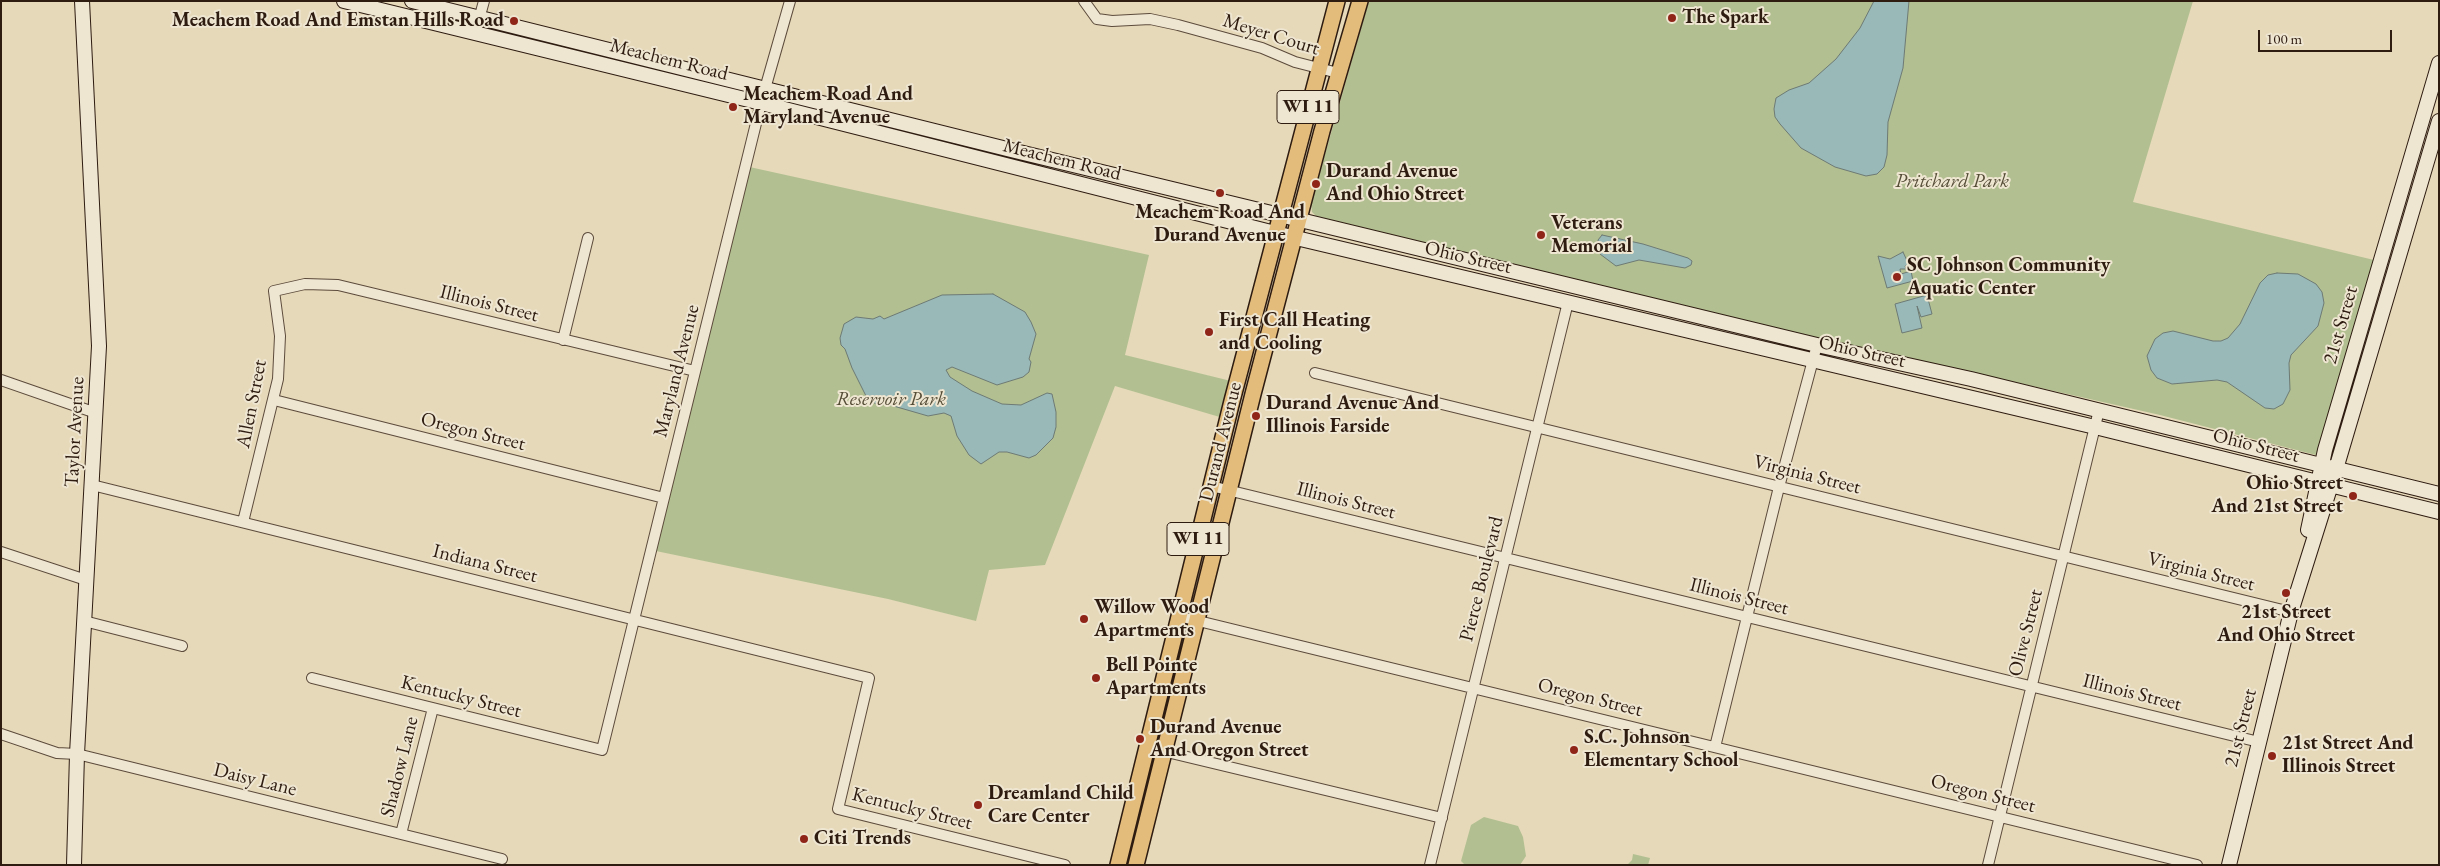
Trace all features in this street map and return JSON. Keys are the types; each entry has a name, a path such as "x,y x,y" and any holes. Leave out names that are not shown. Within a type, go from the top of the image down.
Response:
{"main road":[{"name":"Durand Avenue","path":"1118,865 1178,616 1275,233 1337,1"},
{"name":"Durand Avenue","path":"1136,865 1295,237 1338,73 1360,1"}],"street":[{"name":"Taylor Avenue","path":"74,865 77,754 99,346 82,1"},
{"name":"Meachem Road","path":"412,1 1011,150 1300,219"},
{"path":"475,34 484,1"},
{"name":"Maryland Avenue","path":"602,750 761,103 790,1"},
{"name":"Meyer Court","path":"1084,1 1097,19 1112,21 1150,19 1262,48 1295,62 1338,73"},
{"name":"Meachem Road","path":"354,2 475,34 761,103 1007,167 1275,233"},
{"path":"611,67 615,52"},
{"name":"21st Street","path":"2229,865 2324,484 2322,466 2439,63"},
{"path":"874,133 878,117"},
{"name":"21st Street","path":"2324,484 2336,469 2439,122"},
{"path":"1007,167 1011,150"},
{"path":"1131,197 1134,179"},
{"name":"Ohio Street","path":"1300,219 1817,345 2099,410 2439,494"},
{"name":"Ohio Street","path":"1275,233 1812,362 2095,427 2439,512"},
{"path":"563,340 588,238"},
{"name":"Illinois Street","path":"274,291 305,284 338,285 695,371"},
{"name":"Allen Street","path":"243,522 278,379 280,344 274,291"},
{"name":"Pierce Boulevard","path":"1430,865 1568,302"},
{"path":"1715,747 1779,487 1817,345"},
{"name":"Virginia Street","path":"1315,373 2062,556 2292,607"},
{"path":"1,380 96,412"},
{"name":"Oregon Street","path":"274,400 664,498"},
{"name":"Olive Street","path":"1988,865 2099,410"},
{"name":"Indiana Street","path":"92,484 869,678 838,809"},
{"name":"Illinois Street","path":"1211,486 2259,742"},
{"path":"1,552 86,580"},
{"name":"Oregon Street","path":"1178,616 2197,865"},
{"path":"84,621 182,646"},
{"name":"Kentucky Street","path":"312,678 602,750"},
{"name":"Shadow Lane","path":"401,834 433,708"},
{"name":"Daisy Lane","path":"1,734 57,753 77,754 502,859"},
{"path":"1146,747 1442,818"},
{"name":"Kentucky Street","path":"838,809 1064,865"}],"green space":[{"name":"Pritchard Park","path":"1369,1 2193,1 2133,202 2374,260 2316,455 2160,415 1807,335 1316,216 1312,212 1311,203"},
{"name":"Reservoir Park","path":"745,166 1149,255 1125,355 1231,381 1223,418 1115,386 1045,565 989,570 976,621 888,599 651,550"},
{"path":"1484,817 1518,826 1523,837 1526,856 1520,865 1465,865 1461,861 1471,825"},
{"path":"1633,854 1650,858 1648,865 1627,865 1632,860"}],"water":[{"path":"1874,1 1909,1 1903,68 1888,122 1887,155 1884,167 1877,174 1866,176 1835,167 1801,148 1775,117 1774,109 1776,98 1789,90 1809,83 1836,59 1860,28"},
{"path":"1602,235 1643,244 1688,258 1692,261 1691,265 1685,268 1639,260 1616,266 1600,254 1598,240"},
{"path":"1903,252 1909,265 1905,266 1906,269 1900,269 1901,274 1911,271 1913,281 1887,288 1878,256 1890,259"},
{"path":"2277,273 2298,274 2316,284 2322,292 2324,303 2318,326 2291,355 2289,363 2290,390 2283,404 2274,409 2265,408 2227,382 2217,380 2172,384 2157,378 2151,370 2147,356 2155,339 2163,333 2173,331 2213,341 2221,341 2228,338 2240,324 2260,283 2268,275"},
{"path":"993,294 1025,312 1031,322 1036,334 1029,359 1031,362 1029,372 1023,377 997,385 952,367 946,370 950,377 972,391 1002,404 1021,405 1047,393 1052,394 1056,412 1056,427 1053,438 1036,455 1029,458 1007,452 999,452 981,464 969,455 957,436 951,416 944,413 928,416 890,405 876,404 867,398 845,349 841,345 840,338 844,324 856,317 873,319 880,316 884,319 942,295"},
{"path":"1927,295 1932,314 1921,317 1917,306 1922,328 1902,333 1895,304"}],"place":[{"name":"The Spark","path":"1672,18"},
{"name":"Meachem Road And Emstan Hills Road","path":"514,21"},
{"name":"Meachem Road And Maryland Avenue","path":"733,107"},
{"name":"Durand Avenue And Ohio Street","path":"1316,184"},
{"name":"Meachem Road And Durand Avenue","path":"1220,193"},
{"name":"Veterans Memorial","path":"1541,235"},
{"name":"SC Johnson Community Aquatic Center","path":"1897,277"},
{"name":"First Call Heating and Cooling","path":"1209,332"},
{"name":"Durand Avenue And Illinois Farside","path":"1256,416"},
{"name":"Ohio Street And 21st Street","path":"2353,496"},
{"name":"21st Street And Ohio Street","path":"2286,593"},
{"name":"Willow Wood Apartments","path":"1084,619"},
{"name":"Bell Pointe Apartments","path":"1096,678"},
{"name":"Durand Avenue And Oregon Street","path":"1140,739"},
{"name":"S.C. Johnson Elementary School","path":"1574,750"},
{"name":"21st Street And Illinois Street","path":"2272,756"},
{"name":"Dreamland Child Care Center","path":"978,805"},
{"name":"Citi Trends","path":"804,839"}]}
